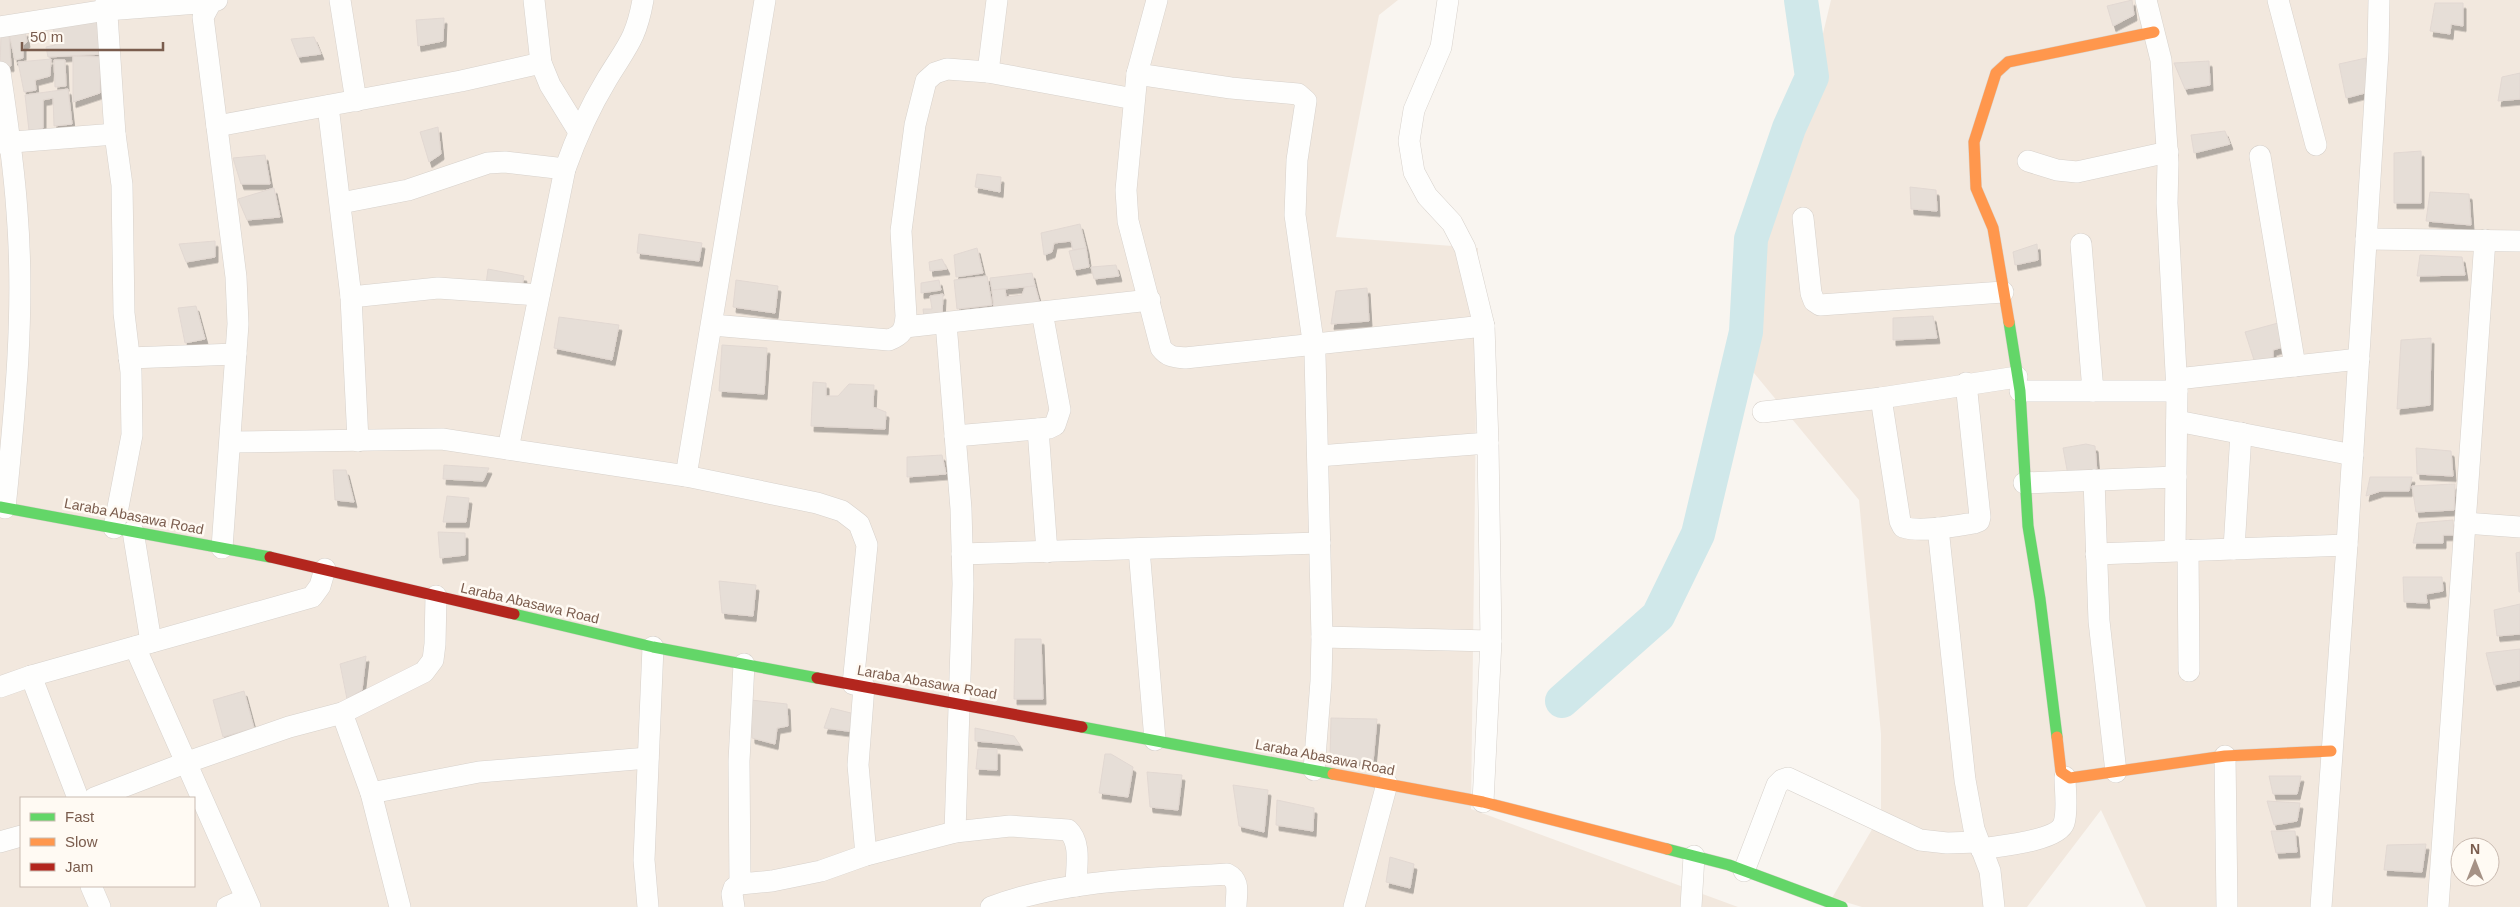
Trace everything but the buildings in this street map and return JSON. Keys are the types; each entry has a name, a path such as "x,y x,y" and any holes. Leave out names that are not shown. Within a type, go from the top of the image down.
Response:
{"street":[{"path":"340,0 356,101"},
{"path":"534,0 542,64 550,85 578,132"},
{"path":"508,449 565,169 578,132 608,78 630,45 638,27 643,0"},
{"path":"686,476 765,0"},
{"path":"988,72 998,0"},
{"path":"1157,0 1137,74 1126,190 1128,221 1161,348 1166,354 1173,357 1484,326"},
{"path":"1448,0 1441,48 1414,110 1409,141 1414,172 1427,196 1452,223 1465,248 1484,326 1491,641 1483,802"},
{"path":"2146,0 2161,60 2168,152 2167,203 2177,385 2176,477 2189,671"},
{"path":"2278,0 2316,145"},
{"path":"2321,907 2331,751 2348,545 2378,51 2379,0"},
{"path":"0,27 107,5 214,1"},
{"path":"214,1 204,17 236,277 238,324 222,548"},
{"path":"107,5 116,134 122,185 124,313 129,358 132,435 124,529 143,644 185,763 241,904"},
{"path":"2154,32 2020,58 2008,62 1996,73 1974,142 1976,188 1993,228 2018,384 2024,483 2061,772 2070,778 2225,756 2331,751"},
{"path":"217,126 542,64"},
{"path":"712,325 889,340 901,335 906,327 901,231 915,125 926,81 935,73 947,69 988,72 1134,99"},
{"path":"0,72 5,143 17,214 19,284 16,397 2,508"},
{"path":"1137,74 1231,88 1298,94 1304,97 1306,108 1297,160 1295,215 1313,344 1318,456 1322,637 1321,682 1314,770"},
{"path":"328,106 342,203 351,297 358,441"},
{"path":"5,143 116,134"},
{"path":"2028,161 2057,170 2077,172 2168,152"},
{"path":"2260,156 2295,366"},
{"path":"342,203 408,190 488,162 505,162 565,169"},
{"path":"1803,218 1811,293 1814,301 1820,305 2003,292"},
{"path":"2366,239 2520,241"},
{"path":"2438,907 2484,240"},
{"path":"2081,244 2093,390"},
{"path":"351,297 438,288 539,294"},
{"path":"906,327 1150,300"},
{"path":"954,436 1049,428 1056,425 1060,410 1042,312"},
{"path":"946,323 962,554 955,832"},
{"path":"129,358 236,354"},
{"path":"1763,412 1881,398 1966,383 2018,384 2093,390 2177,385 2295,366 2359,359"},
{"path":"1881,398 1900,521 1903,527 1908,529 1938,528 1974,524 1980,516 1966,383"},
{"path":"2177,421 2353,455"},
{"path":"1038,429 1046,552"},
{"path":"2234,548 2241,433"},
{"path":"231,442 442,439 686,476 817,503 842,511 858,524 867,545 858,685 858,765 866,855"},
{"path":"1318,456 1488,443"},
{"path":"2024,483 2176,477"},
{"path":"2094,480 2099,621 2116,772"},
{"name":"Laraba Abasawa Road","path":"2,508 124,529 325,569 653,647 1483,802 1694,856 1744,871 1842,907"},
{"path":"2465,522 2520,527"},
{"path":"1938,528 1965,780 1979,846 1990,871 1994,907"},
{"path":"962,554 1320,543"},
{"path":"2096,554 2348,545"},
{"path":"1139,548 1155,740"},
{"path":"0,687 31,676 312,597 320,586 325,569"},
{"path":"97,797 185,763 289,727 342,712 424,672 433,660 436,596"},
{"path":"1322,637 1491,641"},
{"path":"648,907 644,860 653,647"},
{"path":"734,907 732,894 740,884 739,760 744,664"},
{"path":"31,676 78,797"},
{"path":"342,712 371,793 400,907"},
{"path":"2225,756 2227,907"},
{"path":"371,793 478,772 648,758"},
{"path":"1744,871 1777,785 1782,780 1788,778 1920,840 1979,846 2046,837 2058,832 2064,823 2065,776"},
{"path":"1354,907 1387,784"},
{"path":"740,884 772,881 821,871 866,855 955,832 1010,826 1068,830 1074,836 1076,843 1076,886"},
{"path":"0,842 20,836"},
{"path":"1691,907 1694,856"},
{"path":"991,907 1058,888 1227,874 1234,878 1237,883 1236,907"},
{"path":"91,887 100,907"}],"shaded area":[{"path":"0,0 1398,0 1379,15 1336,237 1478,248 1471,809 1738,907 0,907"},
{"path":"1831,0 2520,0 2520,907 2146,907 2101,810 2027,907 1862,907 1832,898 1881,814 1881,734 1859,500 1735,350 1805,109"}],"waterway":[{"path":"1562,701 1658,616 1698,534 1746,332 1751,239 1789,128 1812,77 1801,0"}],"traffic: fast":[{"path":"2009,322 2020,391 2028,526 2040,599 2057,737"},
{"path":"0,507 270,557"},
{"path":"514,614 653,647 817,678"},
{"path":"1082,727 1333,774"},
{"path":"1667,849 1729,865 1842,907"}],"traffic: slow":[{"path":"2009,322 1993,228 1976,188 1974,142 1996,73 2008,62 2154,32"},
{"path":"2057,737 2061,772 2070,778 2225,756 2331,751"},
{"path":"1333,774 1483,802 1667,849"}],"traffic: jam":[{"path":"270,557 514,614"},
{"path":"817,678 1082,727"}]}
